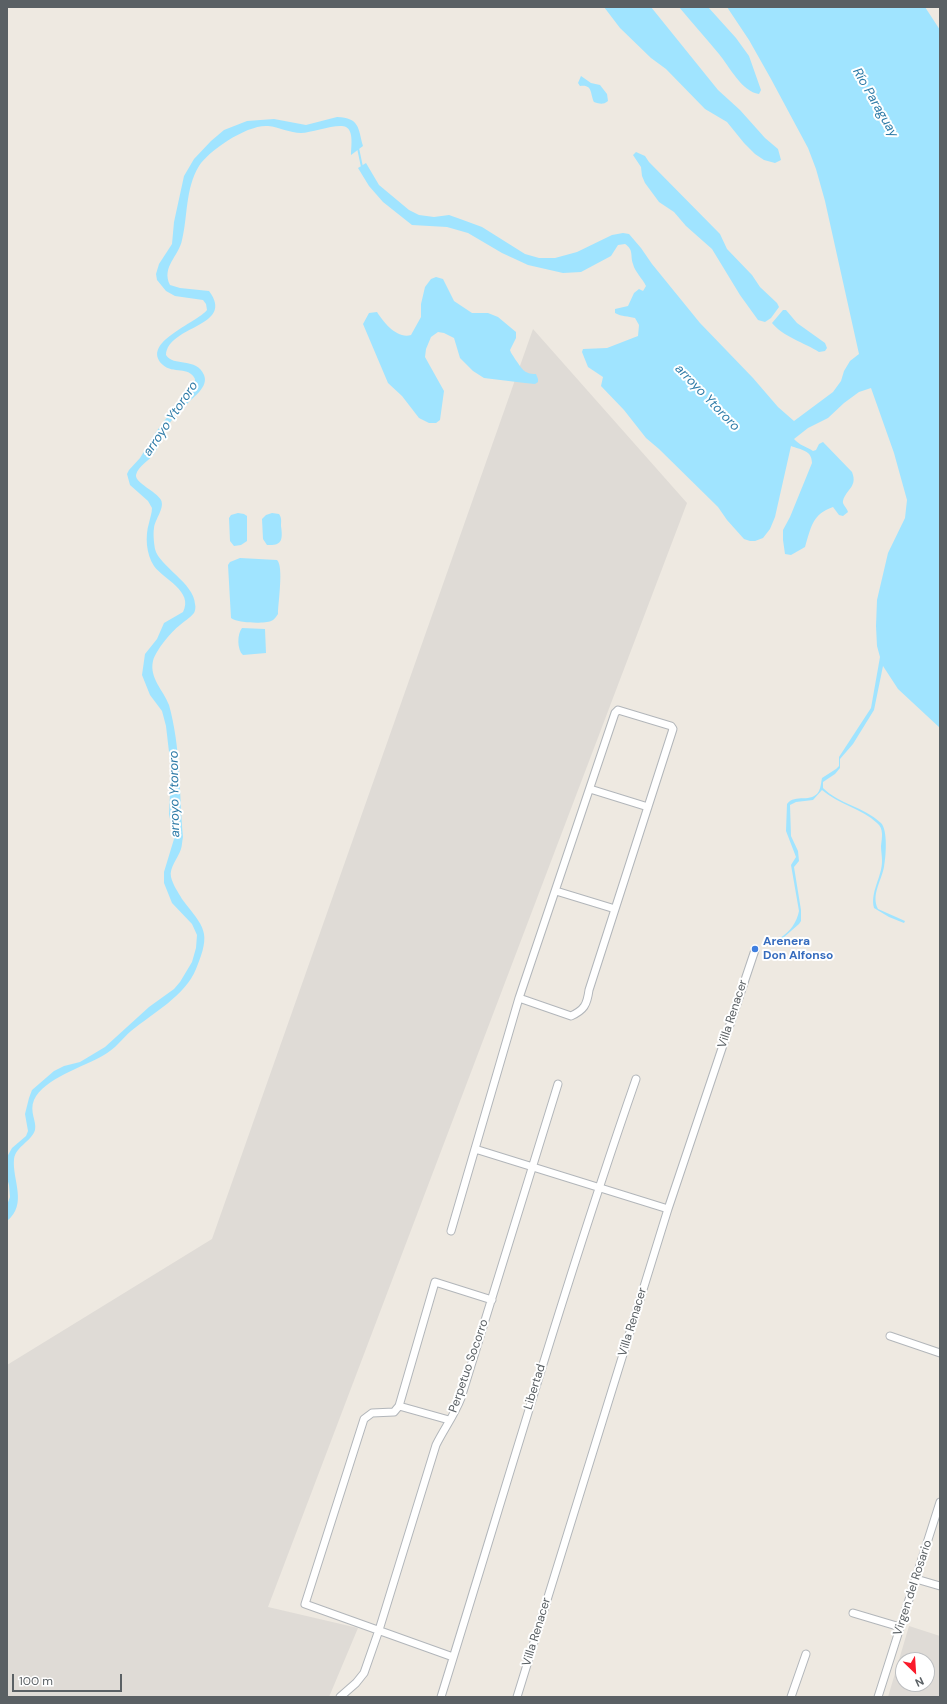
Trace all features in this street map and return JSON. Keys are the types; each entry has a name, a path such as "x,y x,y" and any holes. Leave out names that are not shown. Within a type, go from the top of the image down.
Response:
{"street":[{"path":"451,1231 519,998 616,711 671,726 673,729 589,990 588,1000 582,1011 571,1016 519,998"},
{"path":"590,789 648,807"},
{"path":"556,891 615,909"},
{"name":"Villa Renacer","path":"517,1697 668,1209 755,950"},
{"name":"Libertad","path":"440,1697 598,1187 636,1079"},
{"name":"Perpetuo Socorro","path":"340,1697 356,1683 364,1673 436,1445 449,1420 455,1413 461,1398 534,1167 558,1084"},
{"path":"475,1149 668,1209"},
{"path":"453,1657 305,1604 364,1419 372,1413 394,1412 399,1406 435,1282 492,1300"},
{"path":"890,1336 940,1353"},
{"path":"399,1406 449,1420"},
{"name":"Virgen del Rosario","path":"878,1697 940,1502"},
{"path":"916,1579 940,1586"},
{"path":"853,1613 900,1627"},
{"path":"791,1697 806,1654"}],"shaded area":[{"path":"533,329 687,503 268,1607 358,1628 329,1697 7,1697 7,1365 212,1239"},
{"path":"909,1626 940,1636 940,1697 888,1697 895,1673 895,1692 935,1692 935,1652 901,1652"}],"water":[{"path":"604,7 651,7 718,90 740,110 765,138 778,149 781,160 775,163 764,160 755,154 727,122 705,109 666,69 651,58 620,28"},
{"path":"679,7 708,7 736,38 749,56 761,90 759,94 747,89 736,78 719,54"},
{"name":"Río Paraguay","path":"727,7 925,7 940,30 940,728 898,689 883,666 874,710 853,744 840,759 840,768 835,774 823,782 823,788 829,793 867,813 883,826 886,837 885,857 883,873 877,888 876,904 878,909 905,921 904,923 889,917 874,908 873,902 875,890 882,861 881,828 864,813 835,799 822,790 813,800 796,802 790,805 791,836 798,851 799,861 794,867 801,910 801,921 783,938 772,942 784,936 790,930 797,919 799,911 791,865 796,857 786,831 787,804 794,799 808,798 816,795 820,789 822,778 839,766 839,757 871,708 880,657 877,646 877,600 888,553 905,518 907,500 894,453 871,388 859,392 844,403 828,418 808,428 794,439 813,451 816,450 819,444 823,442 852,472 854,481 853,485 844,497 843,501 848,512 843,516 839,515 833,507 826,510 813,522 805,547 791,555 785,554 783,530 790,517 812,463 812,459 808,453 791,446 775,517 770,529 763,538 755,541 744,539 727,520 718,507 646,438 624,410 601,386 603,377 588,367 582,352 583,349 607,348 638,336 639,325 635,318 615,313 615,309 628,306 634,293 639,289 643,291 646,286 634,267 631,251 628,246 625,244 618,245 611,256 581,272 563,273 528,265 502,253 468,233 447,227 412,225 383,202 369,186 358,168 366,163 379,185 409,210 419,215 434,217 449,215 463,220 482,227 525,254 539,258 555,258 577,252 612,235 623,233 629,234 700,323 753,378 778,407 794,421 833,392 841,381 844,371 850,361 859,354 825,201 816,169 808,148 771,79 749,40"},
{"path":"581,76 591,83 600,85 607,94 608,101 601,104 594,102 589,88 580,86 578,83"},
{"path":"337,117 350,119 359,129 363,146 351,155 351,136 349,129 346,127 337,126 301,133 268,126 260,126 250,129 230,139 211,153 199,166 191,184 182,240 169,267 168,279 170,285 180,288 209,291 215,303 214,312 208,319 177,337 170,345 166,355 169,359 174,361 191,364 201,369 205,379 200,391 169,424 163,433 156,451 152,457 141,466 136,475 139,481 158,497 162,503 154,530 155,549 163,562 189,589 193,596 195,605 194,613 172,632 160,647 153,661 152,667 155,679 169,705 178,754 183,837 181,849 171,870 171,877 174,886 182,899 200,924 203,931 204,946 191,979 176,996 131,1031 108,1053 55,1079 39,1092 34,1100 32,1108 35,1130 30,1138 20,1147 14,1159 18,1199 17,1207 7,1221 7,1205 10,1197 7,1178 7,1157 12,1148 26,1136 28,1131 25,1114 32,1090 54,1071 64,1066 80,1062 105,1047 149,1007 174,989 192,962 196,948 197,935 192,924 172,903 164,883 164,872 174,839 169,814 171,773 169,752 166,726 162,711 150,695 142,675 145,654 157,639 164,623 183,612 185,605 184,598 176,586 158,571 151,561 147,539 152,508 148,501 130,485 127,474 140,458 156,432 194,384 195,379 192,375 185,371 167,368 158,357 158,349 164,341 207,310 206,304 203,300 175,296 166,291 157,280 156,274 159,264 172,244 174,222 184,176 194,159 211,141 224,130 247,121 274,119 306,125"},
{"path":"636,152 645,156 649,162 720,234 727,249 752,275 760,287 777,303 779,307 771,318 765,322 758,320 740,295 712,249 686,226 674,212 659,202 645,183 642,176 641,167 633,155"},
{"path":"436,277 443,279 454,301 472,313 488,313 498,317 516,332 516,338 510,350 511,353 525,372 536,374 538,382 535,384 484,378 473,371 460,358 454,338 438,332 431,337 426,349 425,357 444,391 440,420 436,423 429,423 419,418 402,396 388,383 363,324 369,313 377,312 391,329 401,335 411,335 421,317 421,304 425,287 431,279"},
{"path":"783,310 786,310 797,323 825,343 827,348 825,351 819,352 776,328 772,323"},
{"path":"238,513 247,516 247,541 241,545 234,546 230,541 229,518 231,515"},
{"path":"272,513 279,514 281,517 282,535 279,543 267,545 263,539 262,519 266,515"},
{"path":"240,558 277,560 280,570 278,614 272,621 250,622 238,621 231,618 228,565 230,562"},
{"path":"242,628 265,629 266,653 243,655 241,653 238,642 239,634"}],"waterway":[{"name":"arroyo Ytororo","path":"358,148 362,167"}],"place":[{"name":"Arenera Don Alfonso","path":"755,949"}]}
